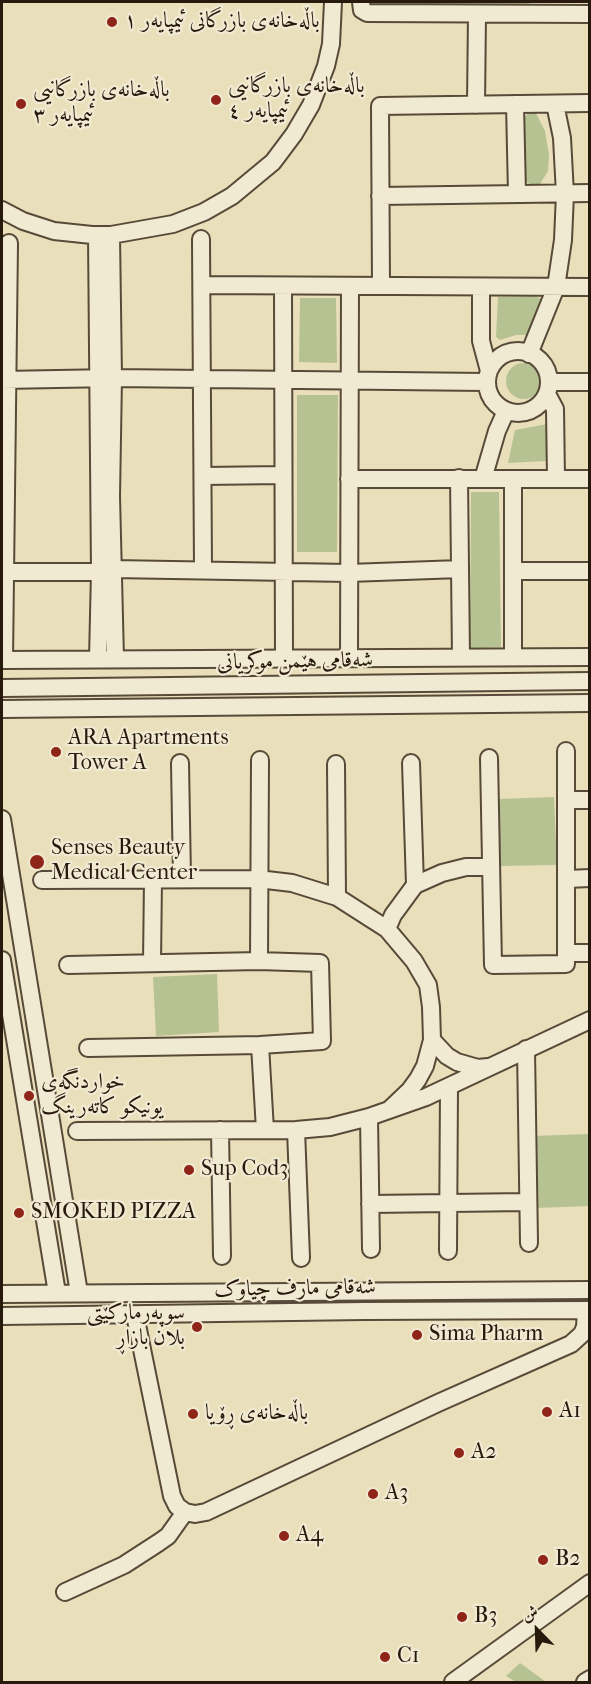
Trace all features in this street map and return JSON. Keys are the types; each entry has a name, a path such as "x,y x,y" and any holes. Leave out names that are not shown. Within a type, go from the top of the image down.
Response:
{"street":[{"path":"2,210 23,221 54,231 104,235 157,228 204,212 240,191 273,162 294,134 318,90 331,44 333,2"},
{"path":"361,2 362,10 367,13 477,14 544,8 590,14"},
{"path":"476,105 477,14"},
{"path":"381,286 380,106 590,103"},
{"path":"515,104 517,194"},
{"path":"530,354 556,287 563,240 565,194 562,138 555,104"},
{"path":"380,196 590,193"},
{"path":"104,235 106,659"},
{"path":"201,239 203,569"},
{"path":"9,243 5,283 3,660 590,657"},
{"path":"202,285 590,287"},
{"path":"283,286 284,658"},
{"path":"349,658 350,286"},
{"path":"481,287 481,341 492,400 506,411 515,414 525,413 534,409 548,388 590,382"},
{"path":"487,376 494,362 501,356 520,351 530,354 543,365 555,409 556,479"},
{"path":"5,380 349,382 487,376"},
{"path":"483,479 497,431 506,411"},
{"path":"203,476 283,475"},
{"path":"459,478 460,657"},
{"path":"349,479 590,479"},
{"path":"513,480 513,657"},
{"path":"4,572 203,569 349,573 460,568"},
{"path":"513,571 590,571"},
{"name":"شەقامی هێمن موکریانی","path":"2,688 590,681"},
{"path":"380,684 381,705"},
{"name":"شەقامی هێمن موکریانی","path":"2,709 590,703"},
{"path":"489,758 493,965 566,964 566,751"},
{"path":"259,961 260,760"},
{"path":"180,763 182,878"},
{"path":"411,763 415,885"},
{"path":"336,764 337,897"},
{"path":"567,800 590,800"},
{"path":"2,819 79,1293"},
{"path":"387,929 393,915 415,885 442,873 466,867 490,867"},
{"path":"42,880 182,878 258,879 292,883 337,897 387,929 414,961 428,985 432,1040 425,1066 418,1079 389,1110"},
{"path":"567,879 590,878"},
{"path":"153,879 153,963"},
{"path":"566,953 590,953"},
{"path":"2,960 57,1293"},
{"path":"68,965 259,961 320,963 322,1041 260,1045 88,1047"},
{"path":"77,1131 296,1130 330,1127 369,1117 449,1087 590,1020"},
{"path":"432,1040 447,1056 457,1062 477,1068 488,1067"},
{"path":"260,1045 265,1130"},
{"path":"526,1049 530,1243"},
{"path":"448,1251 449,1087"},
{"path":"369,1117 371,1249"},
{"path":"220,1130 222,1256"},
{"path":"296,1130 301,1258"},
{"path":"370,1204 528,1202"},
{"path":"54,1270 66,1274 75,1271"},
{"name":"شەقامی مارف چیاوک","path":"2,1294 590,1290"},
{"path":"364,1293 365,1311"},
{"path":"135,1315 172,1496 177,1506 185,1512 195,1514 206,1512 438,1403 571,1344 577,1340 585,1327 588,1310"},
{"name":"شەقامی مارف چیاوک","path":"2,1316 588,1310"},
{"path":"66,1592 124,1565 158,1543 168,1536 185,1512"},
{"path":"453,1683 590,1583"},
{"path":"585,1683 590,1679"}],"green space":[{"path":"365,3 529,3 530,10 364,10"},
{"path":"529,112 536,113 545,131 549,155 548,171 540,184 530,184 524,180 525,117"},
{"path":"534,296 543,299 532,335 516,335 500,340 496,337 498,297"},
{"path":"300,298 336,298 337,363 299,362"},
{"path":"524,363 536,369 542,381 536,393 524,399 512,393 506,381 512,369"},
{"path":"297,395 338,395 337,552 297,552"},
{"path":"547,424 547,461 508,463 515,430"},
{"path":"471,492 499,492 501,647 470,649"},
{"path":"554,797 557,865 500,866 498,799"},
{"path":"217,974 219,1032 156,1036 153,977"},
{"path":"589,1134 589,1206 535,1208 533,1136"},
{"path":"520,1663 546,1682 516,1682 506,1676"}],"place":[{"name":"باڵەخانەی بازرگانی ئیمپایەر ١","path":"112,22"},
{"name":"باڵەخانەی بازرگانیی ئیمپایەر ٤","path":"216,100"},
{"name":"باڵەخانەی بازرگانیی ئیمپایەر ٣","path":"21,104"},
{"name":"ARA Apartments Tower A","path":"56,752"},
{"name":"Senses Beauty Medical Center","path":"37,862"},
{"name":"خواردنگەی یونیکو کاتەرینگ","path":"29,1096"},
{"name":"Sup Cod3","path":"189,1170"},
{"name":"SMOKED PIZZA","path":"19,1213"},
{"name":"سوپەرمارکێتی بلان بازاڕ","path":"197,1327"},
{"name":"Sima Pharm","path":"417,1335"},
{"name":"A1","path":"547,1412"},
{"name":"باڵەخانەی ڕۆیا","path":"193,1414"},
{"name":"A2","path":"459,1453"},
{"name":"A3","path":"373,1494"},
{"name":"A4","path":"284,1536"},
{"name":"B2","path":"543,1560"},
{"name":"B3","path":"462,1617"},
{"name":"C1","path":"385,1657"}]}
